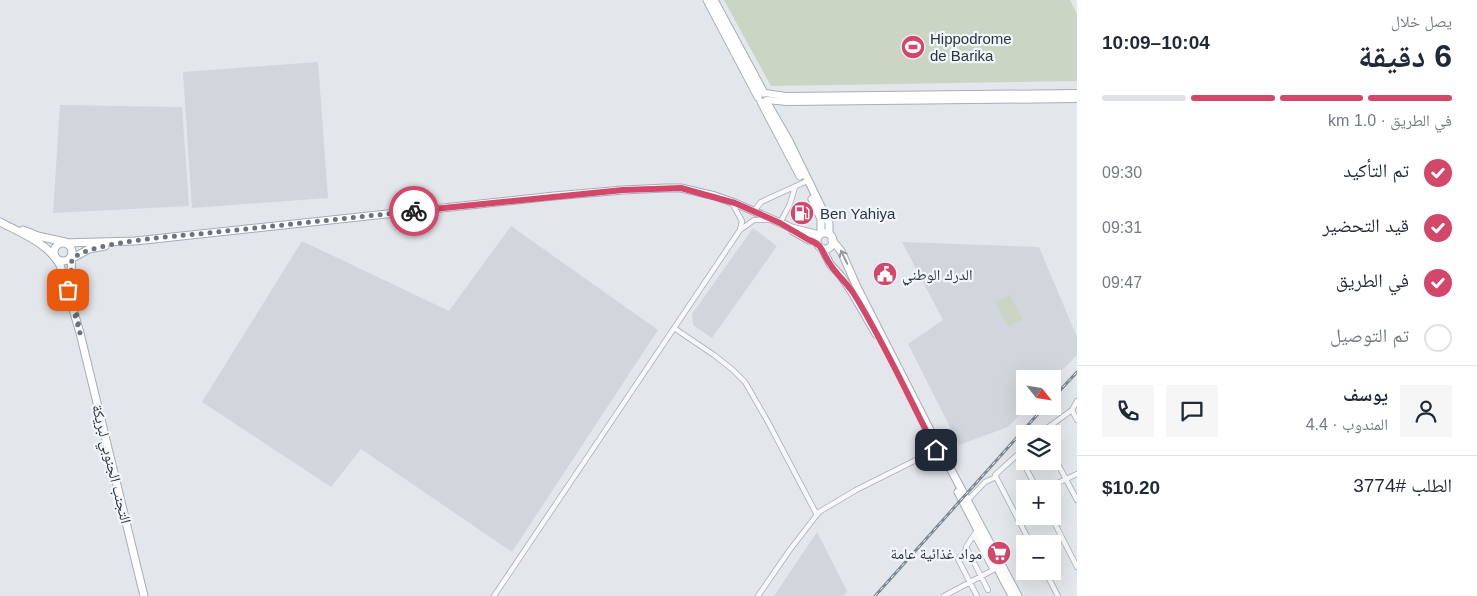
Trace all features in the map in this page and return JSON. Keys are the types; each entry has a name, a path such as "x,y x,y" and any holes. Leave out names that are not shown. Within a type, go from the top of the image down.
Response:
{"main road":[{"path":"707,0 764,98"},
{"path":"714,0 805,182 821,219 823,239 830,264 845,282 870,322 936,450 976,533 1012,596"},
{"path":"805,182 829,223 823,239"},
{"path":"0,221 38,243 61,261 89,249 135,241 623,190 681,188 732,202 771,220 823,239 841,252 857,287 1018,596"},
{"path":"0,221 38,236 65,243 135,241"},
{"path":"56,258 55,248 65,243"},
{"path":"65,243 71,248 70,258"},
{"name":"التجنب الجنوبي لبريكة","path":"56,258 80,333 144,596"},
{"name":"التجنب الجنوبي لبريكة","path":"70,258 71,282 80,333"}],"street":[{"path":"764,98 1077,93"},
{"path":"764,98 797,102 1077,99"},
{"path":"754,211 761,202 805,182"},
{"path":"780,223 790,204 795,187"},
{"path":"732,202 742,221 740,230"},
{"path":"494,596 740,230 754,220 771,220"},
{"path":"674,328 714,355 745,382 817,515"},
{"path":"1052,425 1072,410 1077,401"},
{"path":"1072,410 1077,420"},
{"path":"758,596 819,512 856,490 936,450"},
{"path":"968,500 985,482 996,477 995,475 1016,458"},
{"path":"1061,469 1077,500"},
{"path":"1061,481 1077,474"},
{"path":"996,477 1026,535"},
{"path":"1056,525 1077,567"},
{"path":"944,596 970,582 993,570 976,533 966,547 967,549 958,559 970,582 977,596"},
{"path":"967,549 988,590"},
{"path":"1050,580 1058,596"}],"shaded area":[{"path":"318,62 328,198 192,208 183,72"},
{"path":"60,105 182,107 189,206 53,213"},
{"path":"511,226 658,330 512,552 361,449 331,487 202,402 302,241 449,311"},
{"path":"753,228 777,246 712,338 693,325 692,314"},
{"path":"902,242 1039,247 1077,337 1077,355 1061,372 1061,370 1016,370 1016,415 1019,415 1008,427 959,445 908,344 943,320"},
{"path":"817,532 847,591 844,596 774,596"}],"green space":[{"name":"Hippodrome de Barika","path":"724,0 1070,0 1077,14 1077,81 771,86"},
{"path":"1010,295 1023,320 1008,326 995,302"}],"railway":[{"path":"1061,389 1077,372"},
{"path":"875,596 1037,415"}],"way so far":[{"path":"68,290 80,333 71,282 71,264 72,259 76,255 89,249 135,241 414,211"}],"place":[{"name":"Hippodrome de Barika","path":"913,47"},
{"name":"Ben Yahiya","path":"802,213"},
{"name":"الدرك الوطني","path":"885,274"},
{"name":"مواد غذائية عامة","path":"999,553"}],"route":[{"path":"414,211 623,190 681,188 735,203 780,223 809,240 817,242 822,248 830,264 841,276 870,322 936,450"}]}
